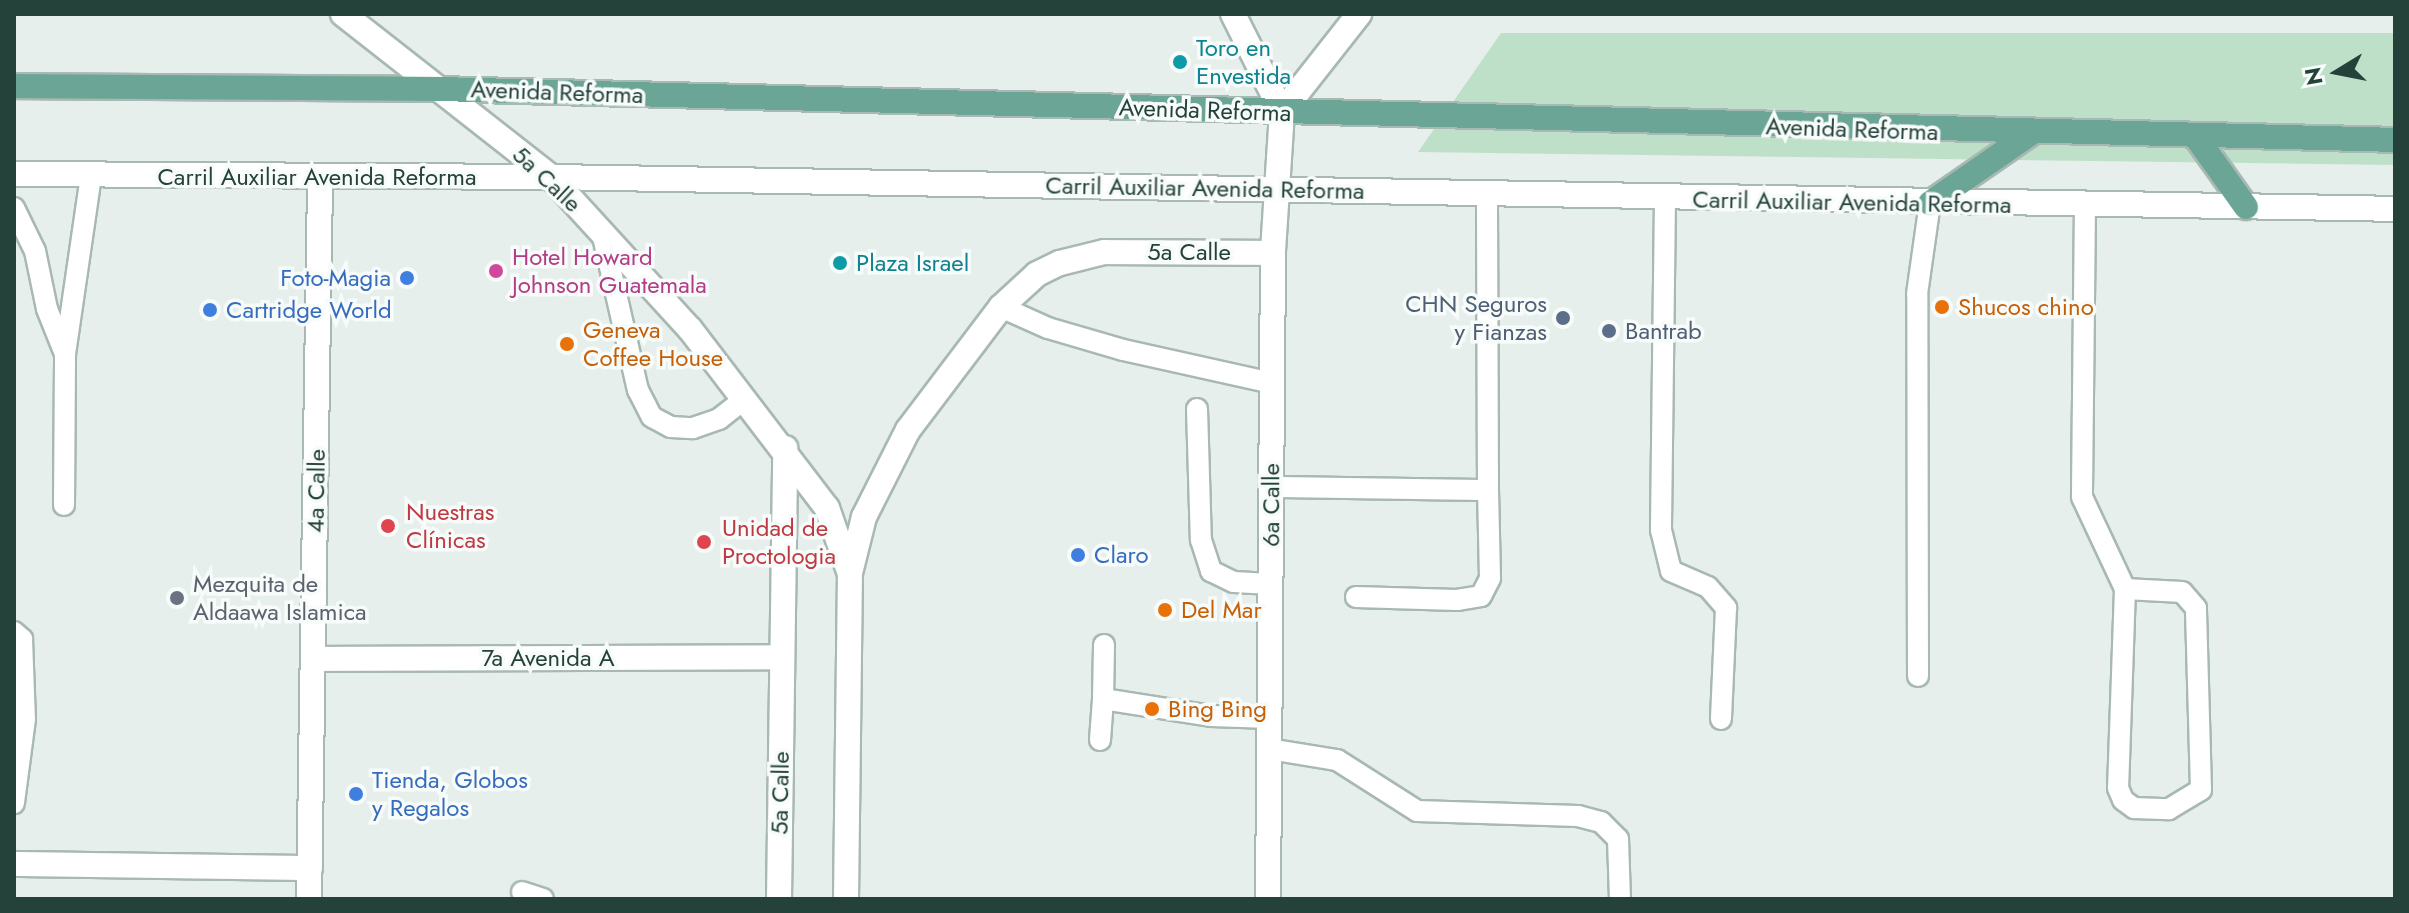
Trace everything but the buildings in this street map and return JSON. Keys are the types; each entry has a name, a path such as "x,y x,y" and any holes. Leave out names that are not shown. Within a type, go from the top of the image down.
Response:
{"main road":[{"name":"Avenida Reforma","path":"14,86 438,89 2030,134 2395,140"},
{"path":"1930,203 2030,134"},
{"path":"2196,137 2246,207"}],"street":[{"name":"5a Calle","path":"343,14 551,177 602,232 785,448 827,508 850,573"},
{"path":"1233,14 1282,112 1359,14"},
{"name":"6a Calle","path":"1268,899 1273,253 1282,112"},
{"name":"Carril Auxiliar Avenida Reforma","path":"14,174 320,179 551,177 1487,193 1665,199 2395,209"},
{"name":"4a Calle","path":"309,899 320,179"},
{"name":"5a Calle","path":"846,899 850,573 864,517 887,462 1001,307 1037,274 1082,254 1273,253"},
{"name":"5a Calle","path":"779,899 785,448"},
{"name":"7a Avenida A","path":"313,659 782,657"},
{"path":"14,864 310,868"}],"lane":[{"path":"64,505 65,354 91,175"},
{"path":"1356,597 1457,600 1481,596 1490,578 1487,193"},
{"path":"1665,199 1661,530 1671,571 1708,587 1726,608 1721,719"},
{"path":"1918,676 1917,294 1930,203"},
{"path":"2085,205 2082,497 2125,589 2118,788 2123,800 2134,808 2169,809 2201,790 2196,608 2182,592 2125,589"},
{"path":"14,208 35,251 47,309 65,354"},
{"path":"602,232 638,390 652,417 671,427 693,428 719,419 745,399"},
{"path":"1001,307 1048,328 1123,350 1272,383"},
{"path":"1197,409 1201,540 1211,571 1234,582 1271,584"},
{"path":"1272,487 1488,490"},
{"path":"14,632 22,639 14,803"},
{"path":"1100,740 1104,645"},
{"path":"1103,699 1211,716 1270,718"},
{"path":"1269,749 1337,760 1417,811 1578,816 1601,822 1618,839 1620,899"},
{"path":"522,892 543,899"}],"green space":[{"path":"1501,33 2395,33 2395,165 1418,152"}],"place":[{"name":"Toro en Envestida","path":"1180,62"},
{"name":"Plaza Israel","path":"840,263"},
{"name":"Hotel Howard Johnson Guatemala","path":"496,271"},
{"name":"Foto-Magia","path":"407,278"},
{"name":"Shucos chino","path":"1942,307"},
{"name":"Cartridge World","path":"210,310"},
{"name":"CHN Seguros y Fianzas","path":"1563,318"},
{"name":"Bantrab","path":"1609,331"},
{"name":"Geneva Coffee House","path":"567,344"},
{"name":"Nuestras Clínicas","path":"388,526"},
{"name":"Unidad de Proctologia","path":"704,542"},
{"name":"Claro","path":"1078,555"},
{"name":"Mezquita de Aldaawa Islamica","path":"177,598"},
{"name":"Del Mar","path":"1165,610"},
{"name":"Bing Bing","path":"1152,709"},
{"name":"Tienda, Globos y Regalos","path":"356,794"}]}
